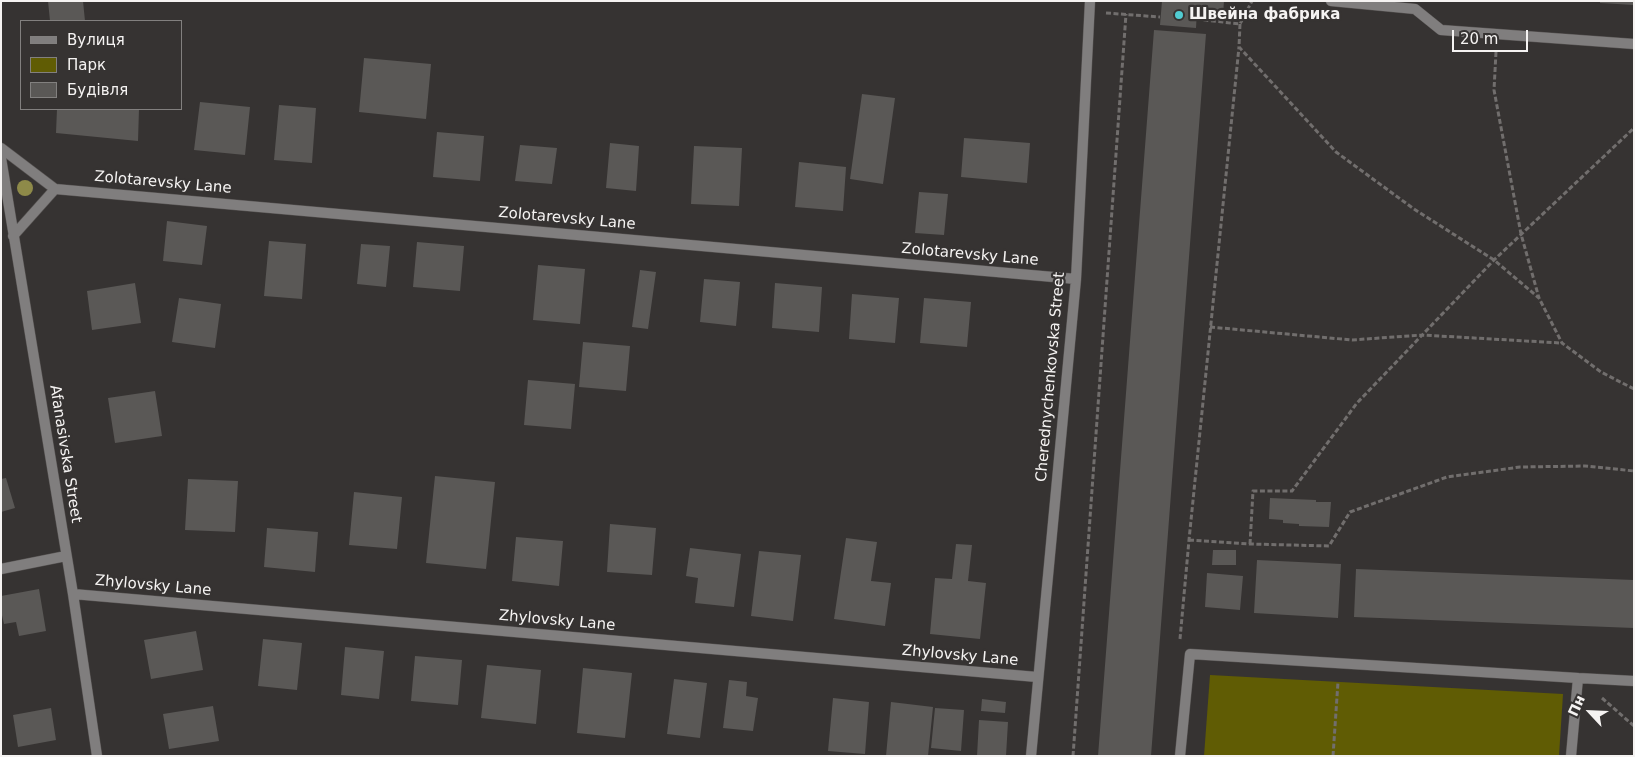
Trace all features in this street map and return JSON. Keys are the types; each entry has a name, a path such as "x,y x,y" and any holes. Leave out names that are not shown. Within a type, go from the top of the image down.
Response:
{"street":[{"path":"1331,1 1415,9 1441,30 1634,44"},
{"name":"Cherednychenkovska Street","path":"1031,756 1076,279 1089,6"},
{"path":"1,148 55,189 13,236"},
{"name":"Afanasivska Street","path":"1,158 73,594 96,756"},
{"name":"Zolotarevsky Lane","path":"55,189 1076,279"},
{"path":"1,570 66,556"},
{"name":"Zhylovsky Lane","path":"73,594 1038,677"},
{"path":"1180,756 1190,654 1634,681"},
{"path":"1572,756 1578,678"}],"path":[{"path":"1179,648 1188,540 1240,24 1252,1"},
{"path":"1089,6 1126,14 1160,17"},
{"path":"1073,756 1126,14"},
{"path":"1196,19 1240,24"},
{"path":"1496,34 1494,90 1521,234 1539,298 1562,343 1600,372 1634,389"},
{"path":"1239,47 1336,152 1414,209 1494,260 1539,298"},
{"path":"1250,544 1253,491 1292,491 1357,403 1494,260 1634,128"},
{"path":"1210,327 1352,340 1422,335 1562,343"},
{"path":"1188,540 1329,546 1350,512 1447,477 1520,467 1585,466 1634,471"},
{"path":"1333,756 1340,663"},
{"path":"1578,678 1634,726"}],"green space":[{"path":"1210,675 1563,694 1559,756 1204,756"}],"building":[{"path":"48,1 83,1 85,20 50,20"},
{"name":"Швейна фабрика","path":"1162,1 1224,1 1223,14 1197,11 1196,28 1160,25"},
{"path":"1600,1 1634,1 1634,5 1600,3"},
{"path":"1154,30 1206,34 1151,756 1098,756"},
{"path":"364,58 431,64 426,119 359,112"},
{"path":"862,94 895,98 883,184 850,179"},
{"path":"200,102 250,107 245,155 194,150"},
{"path":"279,105 316,108 312,163 274,160"},
{"path":"57,110 139,110 138,141 56,133"},
{"path":"437,132 484,136 480,181 433,177"},
{"path":"964,138 1030,143 1027,183 961,177"},
{"path":"610,143 639,146 636,191 606,188"},
{"path":"520,145 557,148 552,184 515,181"},
{"path":"694,146 742,148 739,206 691,204"},
{"path":"799,162 846,167 843,211 795,207"},
{"path":"919,192 948,194 944,235 915,233"},
{"path":"167,221 207,226 202,265 163,261"},
{"path":"269,241 306,244 302,299 264,296"},
{"path":"417,242 464,246 460,291 413,287"},
{"path":"361,244 390,246 386,287 357,284"},
{"path":"538,265 585,269 580,324 533,320"},
{"path":"640,270 656,272 648,329 632,327"},
{"path":"704,279 740,282 736,326 700,322"},
{"path":"135,283 141,323 92,330 87,291"},
{"path":"775,283 822,287 819,332 772,328"},
{"path":"852,294 899,298 895,343 849,339"},
{"path":"179,298 221,304 215,348 172,342"},
{"path":"924,298 971,302 967,347 920,343"},
{"path":"583,342 630,346 626,391 579,387"},
{"path":"528,380 575,384 571,429 524,425"},
{"path":"155,391 162,436 115,443 108,398"},
{"path":"435,476 495,482 486,569 426,563"},
{"path":"6,478 15,508 1,512 1,479"},
{"path":"188,479 238,481 235,532 185,530"},
{"path":"354,492 402,497 397,549 349,545"},
{"path":"1270,498 1331,502 1329,527 1299,526 1299,524 1283,523 1283,520 1269,519"},
{"path":"610,524 656,528 652,575 607,572"},
{"path":"267,528 318,532 315,572 264,567"},
{"path":"516,537 563,541 559,586 512,581"},
{"path":"846,538 877,542 871,581 891,583 885,626 834,619"},
{"path":"956,544 972,545 968,581 986,583 980,639 930,634 935,578 952,579"},
{"path":"690,548 741,554 734,607 695,603 698,578 686,576"},
{"path":"1213,550 1236,550 1236,565 1212,565"},
{"path":"759,551 801,555 793,621 751,616"},
{"path":"1257,560 1341,564 1338,618 1254,613"},
{"path":"1356,569 1634,580 1634,628 1354,617"},
{"path":"1207,573 1243,576 1240,610 1205,607"},
{"path":"39,589 46,631 19,636 16,622 4,624 1,611 1,596"},
{"path":"196,631 203,670 151,679 144,640"},
{"path":"263,639 302,643 297,690 258,686"},
{"path":"345,647 384,651 379,699 341,695"},
{"path":"415,656 462,660 458,705 411,701"},
{"path":"487,665 541,670 536,724 481,718"},
{"path":"583,668 632,673 625,738 577,733"},
{"path":"674,679 707,683 700,738 667,734"},
{"path":"729,680 747,682 746,696 758,698 753,731 723,728"},
{"path":"833,698 869,702 865,754 828,751"},
{"path":"982,699 1006,702 1005,713 981,711"},
{"path":"891,702 933,707 928,756 886,756"},
{"path":"213,706 219,741 169,749 163,714"},
{"path":"51,708 56,740 18,747 13,715"},
{"path":"935,708 964,710 961,751 931,748"},
{"path":"979,720 1008,722 1006,756 977,756"}],"place":[{"name":"Швейна фабрика","path":"1179,15"}]}
